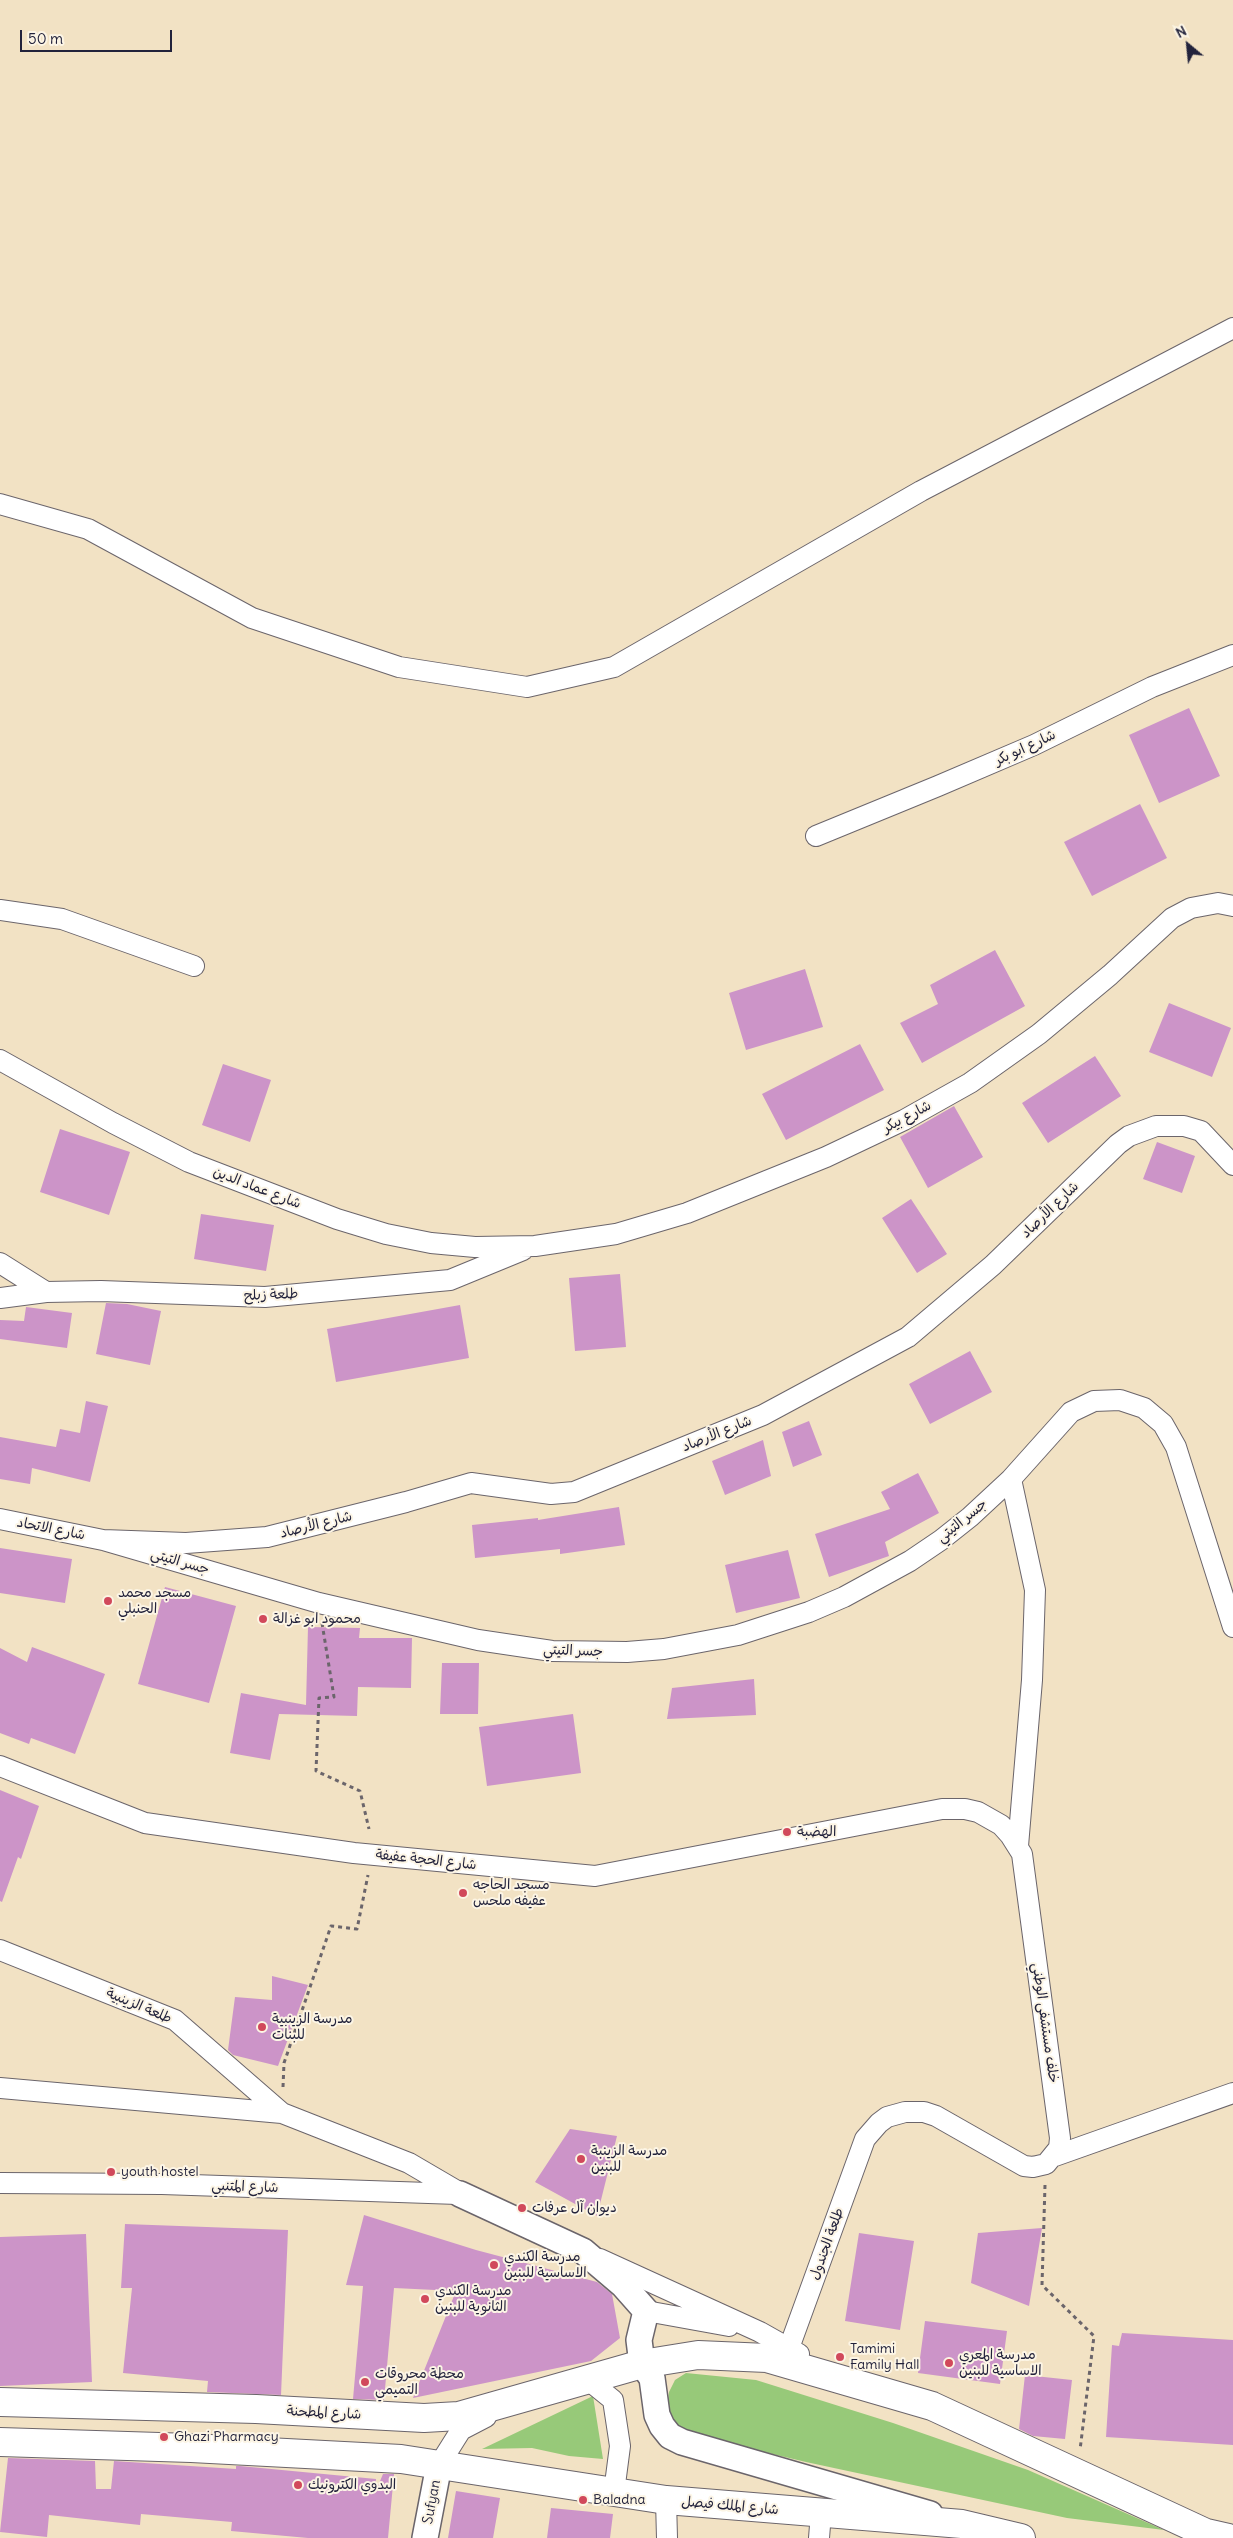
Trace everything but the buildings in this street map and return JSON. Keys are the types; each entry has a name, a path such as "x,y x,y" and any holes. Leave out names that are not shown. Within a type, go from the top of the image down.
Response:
{"main road":[{"path":"642,2364 698,2355 767,2358 932,2406 1206,2533 1228,2538"},
{"name":"شارع المطحنة","path":"0,2402 256,2409 424,2418 459,2416 642,2364"},
{"path":"0,2442 374,2458 439,2465"},
{"name":"شارع الملك فيصل","path":"439,2465 820,2526 962,2531 1021,2538"}],"street":[{"path":"0,504 88,529 252,618 399,667 527,687 614,667 921,491 1233,328"},
{"name":"شارع ابو بكر","path":"816,836 1034,745 1152,686 1233,655"},
{"name":"شارع بيكر","path":"535,1246 616,1234 687,1213 826,1157 904,1120 970,1083 1039,1034 1110,975 1172,918 1191,908 1218,903 1233,906"},
{"path":"0,910 62,919 194,966"},
{"name":"شارع عماد الدين","path":"0,1060 113,1123 189,1162 337,1219 386,1234 431,1243 475,1247 535,1246"},
{"name":"شارع الأرصاد","path":"103,1540 186,1543 267,1537 406,1502 471,1483 551,1494 574,1492 763,1415 908,1337 993,1265 1118,1144 1129,1136 1156,1126 1184,1126 1201,1131 1233,1165"},
{"name":"طلعة زبلح","path":"0,1298 46,1292 275,1296 450,1280 535,1246"},
{"path":"0,1263 46,1292"},
{"name":"جسر التيتي","path":"103,1540 319,1604 478,1640 552,1651 627,1652 702,1643 774,1625 835,1601 877,1580 941,1540 970,1517 1012,1478 1060,1423 1082,1406 1094,1401 1120,1400 1144,1408 1163,1424 1176,1447 1233,1627"},
{"path":"1012,1478 1035,1590 1032,1680 1018,1846"},
{"name":"شارع الاتحاد","path":"0,1519 103,1540"},
{"name":"شارع الحجة عفيفة","path":"0,1766 145,1822 372,1855 594,1876 860,1825"},
{"name":"خلف مستشفى الوطني","path":"860,1825 942,1810 965,1809 990,1817 1001,1825 1018,1846 1022,1854 1060,2138 1050,2160"},
{"name":"طلعة الزينبية","path":"0,1950 174,2020 282,2113"},
{"path":"0,2088 282,2113 409,2162 469,2198 584,2251 623,2285 646,2311 760,2332"},
{"path":"1050,2160 1233,2093"},
{"name":"طلعة الجندول","path":"789,2348 865,2139 872,2129 887,2118 905,2112 924,2112 936,2116 1024,2166 1033,2167 1050,2160"},
{"name":"شارع المتنبي","path":"0,2183 162,2184 469,2198"},
{"path":"469,2198 760,2332 851,2383"},
{"path":"646,2311 639,2340 642,2364 652,2378 657,2415 662,2426 670,2436 682,2442 962,2531"},
{"path":"587,2380 613,2400 620,2446 614,2492"},
{"path":"439,2465 461,2430 520,2398"},
{"name":"Sufyan","path":"425,2538 439,2465"},
{"path":"666,2500 667,2538"}],"path":[{"path":"319,1604 334,1696 319,1698 316,1771 360,1791 369,1828"},
{"path":"282,2113 284,2063 331,1926 357,1929 372,1855"},
{"path":"1050,2160 1042,2285 1094,2336 1077,2473"}],"green space":[{"path":"686,2373 756,2380 893,2423 1028,2470 1164,2530 1067,2518 806,2462 743,2447 679,2428 666,2412 669,2392 675,2380"},
{"path":"593,2396 603,2459 569,2456 532,2448 482,2449"}],"place":[{"name":"مسجد محمد الحنبلي","path":"108,1601"},
{"name":"محمود ابو غزالة","path":"263,1619"},
{"name":"الهضبة","path":"787,1832"},
{"name":"مسجد الحاجه عفيفه ملحس","path":"463,1893"},
{"name":"مدرسة الزينبية للبنات","path":"262,2027"},
{"name":"مدرسة الزينبة للبنين","path":"581,2159"},
{"name":"youth hostel","path":"111,2172"},
{"name":"ديوان آل عرفات","path":"522,2208"},
{"name":"مدرسة الكندي الاساسية للبنين","path":"494,2265"},
{"name":"مدرسة الكندي الثانوية للبنين","path":"425,2299"},
{"name":"Tamimi Family Hall","path":"840,2357"},
{"name":"مدرسة المعري الاساسية للبنين","path":"949,2363"},
{"name":"محطة محروقات التميمي","path":"365,2382"},
{"name":"Ghazi Pharmacy","path":"164,2437"},
{"name":"البدوي الكترونيك","path":"298,2485"},
{"name":"Baladna","path":"583,2500"}]}
